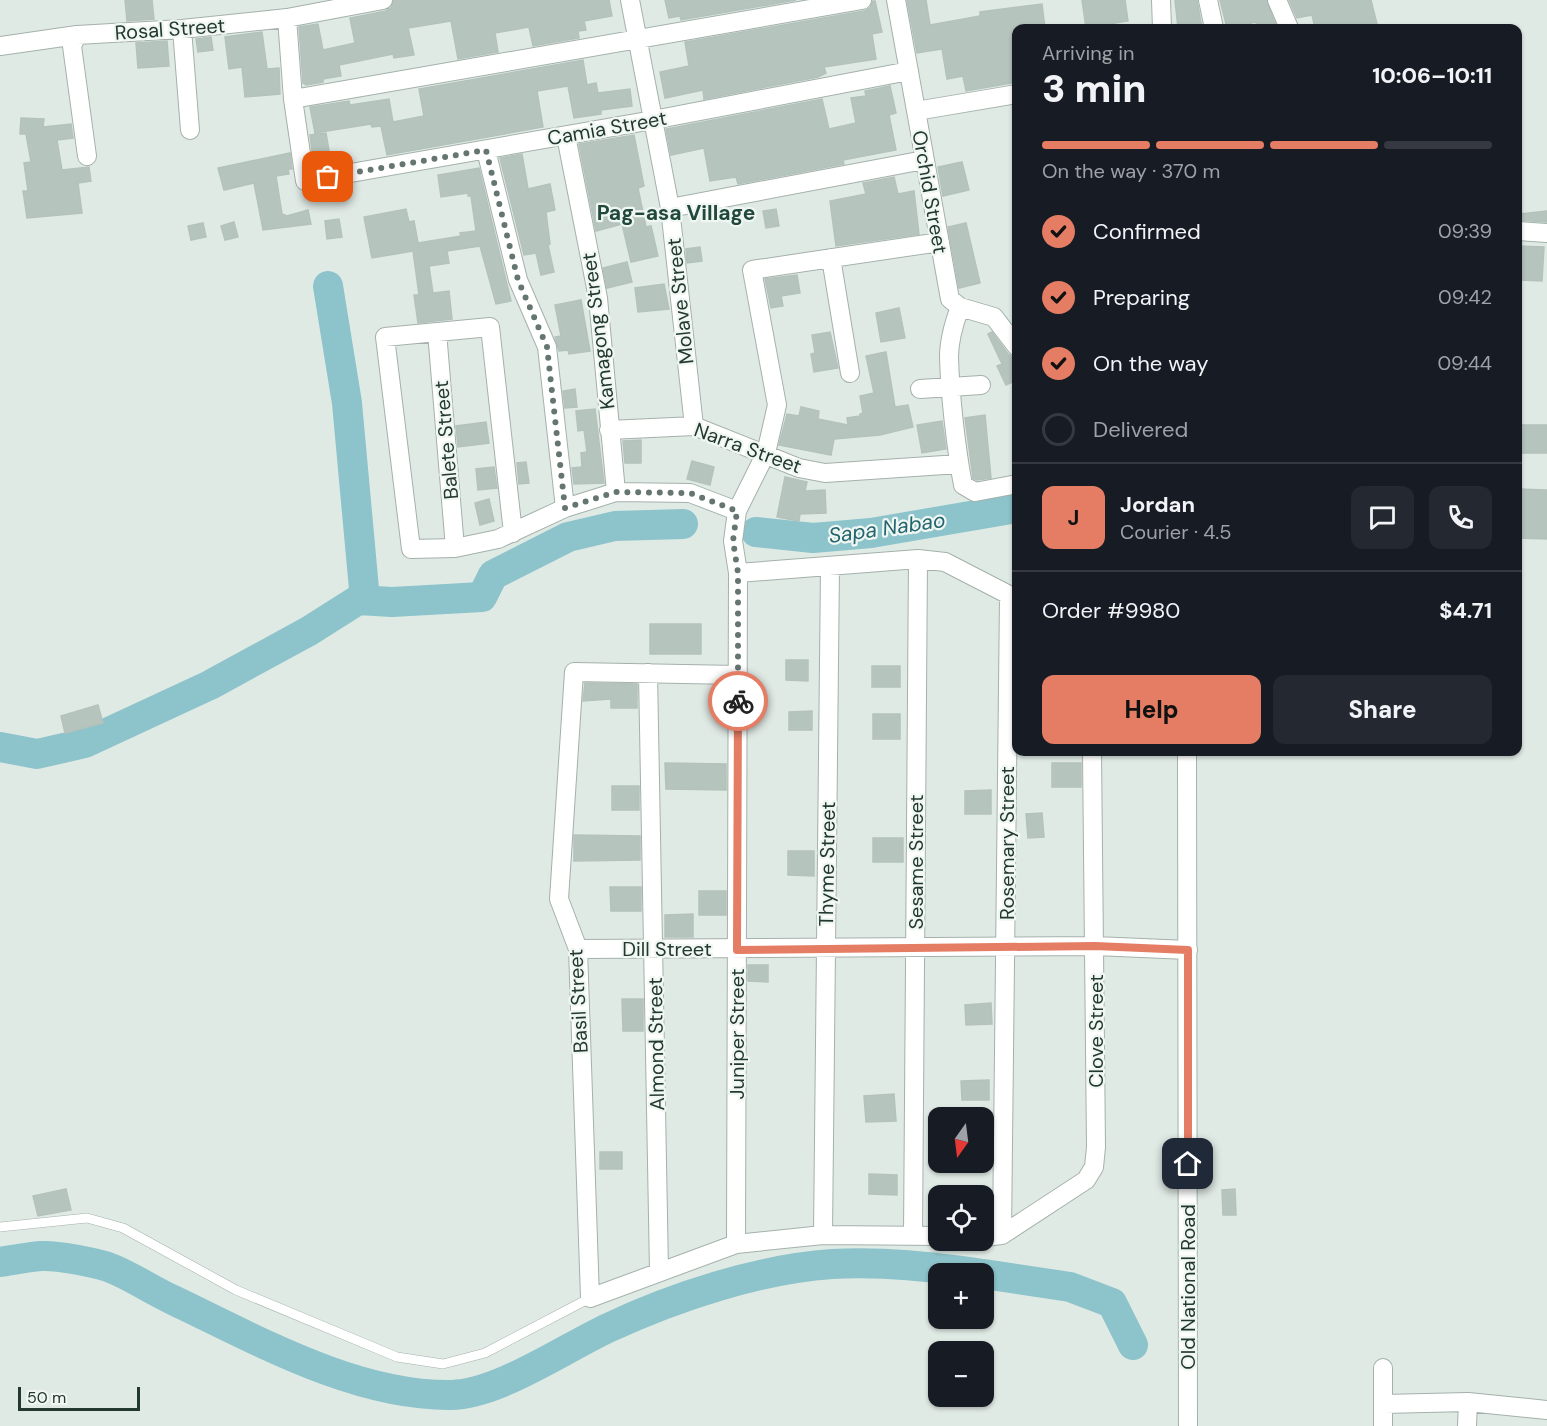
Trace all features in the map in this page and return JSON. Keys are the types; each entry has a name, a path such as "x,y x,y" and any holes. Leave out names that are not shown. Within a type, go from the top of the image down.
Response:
{"street":[{"name":"Rosal Street","path":"0,46 77,35 182,29 287,18 383,0"},
{"name":"Molave Street","path":"630,0 670,208 694,426"},
{"path":"287,18 293,99 862,0"},
{"name":"Orchid Street","path":"896,0 950,299 960,307"},
{"path":"1161,0 1162,24"},
{"path":"1208,0 1213,24"},
{"path":"1278,0 1287,24"},
{"path":"182,29 190,130"},
{"path":"77,35 72,46 87,156"},
{"name":"Camia Street","path":"293,99 305,181 566,136 909,71"},
{"path":"916,111 1012,95"},
{"name":"Kamagong Street","path":"566,136 598,298 616,492"},
{"path":"486,150 518,280 547,347 565,508"},
{"path":"670,208 924,160"},
{"path":"1522,231 1547,233"},
{"path":"850,373 831,258 939,242"},
{"name":"Juniper Street","path":"736,1244 738,573 733,541 737,511 766,453 777,405 752,270 831,258"},
{"path":"1012,340 994,317 960,307 954,324 949,355 963,485 975,492 1012,485"},
{"path":"513,533 490,327 384,337 411,549 455,548 498,539 513,533 565,508 616,492 690,493 737,511"},
{"name":"Balete Street","path":"437,332 455,548"},
{"path":"920,390 981,385"},
{"name":"Narra Street","path":"609,430 694,426 799,468 825,473 959,464"},
{"path":"738,573 918,559 945,562 1012,597"},
{"name":"Sesame Street","path":"913,1236 918,559"},
{"name":"Thyme Street","path":"823,1235 830,566"},
{"name":"Rosemary Street","path":"994,1214 1006,947 1012,648"},
{"name":"Basil Street","path":"590,1298 578,949 559,899 574,672 648,673"},
{"path":"648,673 738,675"},
{"name":"Almond Street","path":"648,673 659,1271"},
{"name":"Clove Street","path":"994,1235 1086,1180 1094,1167 1095,946 1092,756"},
{"name":"Old National Road","path":"1187,756 1188,1426"},
{"name":"Dill Street","path":"578,949 737,950 1095,946 1188,950"},
{"path":"590,1298 736,1244 823,1235 928,1236"},
{"path":"1383,1368 1383,1426"},
{"path":"1383,1404 1468,1402 1547,1410"},
{"path":"1467,1426 1468,1402"}],"lane":[{"path":"0,1227 87,1218 123,1228 236,1290 397,1357 443,1364 485,1353 590,1298"}],"building":[{"path":"125,0 152,0 154,19 127,21"},
{"path":"394,0 609,0 612,16 584,21 586,30 578,31 579,38 533,46 529,27 495,33 498,52 458,59 451,21 408,28 414,55 394,58 393,54 339,65 341,76 323,79 323,82 306,85 303,83 299,27 318,24 323,50 355,43 350,18 386,11 391,8"},
{"path":"665,0 796,0 681,20 680,16 669,18"},
{"path":"907,0 926,0 930,25 980,16 980,12 1042,4 1044,24 1012,24 1012,83 966,91 963,76 947,79 942,49 917,53"},
{"path":"1082,0 1125,0 1128,21 1085,24"},
{"path":"1175,0 1197,0 1201,24 1178,24"},
{"path":"1220,0 1266,0 1275,24 1256,24 1256,22 1226,24"},
{"path":"1289,0 1371,0 1377,24 1314,24 1312,15 1297,18"},
{"path":"875,1 882,32 872,34 876,59 824,67 826,73 818,77 704,99 703,90 665,98 660,72 689,66 685,42 864,11 870,8"},
{"path":"262,32 267,69 279,68 280,94 245,97 242,67 229,69 225,37"},
{"path":"211,37 213,50 198,52 196,39"},
{"path":"167,41 169,66 138,68 136,43"},
{"path":"583,60 587,85 596,83 598,93 630,89 632,106 601,110 601,114 574,118 568,86 537,91 543,127 387,155 381,126 372,127 371,124 315,133 310,107 349,101 350,105 389,99 393,122 424,116 419,89"},
{"path":"890,86 896,113 889,115 896,150 843,160 844,164 738,184 736,177 710,181 704,148 671,155 666,129 822,99 829,129 856,123 851,98 866,96 865,91"},
{"path":"21,118 44,119 43,127 71,124 73,138 57,140 62,170 89,167 91,181 78,183 82,213 27,218 23,191 28,191 24,163 31,162 26,134 20,134"},
{"path":"326,133 331,163 314,166 310,135"},
{"path":"634,135 644,186 638,188 646,227 651,226 658,256 631,262 622,224 596,231 579,144"},
{"path":"290,153 292,169 288,169 289,174 276,176 282,214 287,216 308,210 311,224 263,230 254,183 224,190 218,168"},
{"path":"522,154 528,189 550,184 555,210 546,212 550,244 548,245 554,272 541,275 536,253 524,255 500,158"},
{"path":"962,162 969,190 943,196 938,167"},
{"path":"479,168 511,301 496,304 480,246 447,251 449,263 429,266 433,293 449,291 452,319 418,323 414,295 419,295 413,251 372,258 364,217 406,209 409,222 414,221 418,243 461,236 460,233 476,231 471,196 468,196 468,193 441,197 438,175"},
{"path":"894,177 898,194 914,191 919,234 836,246 830,201 866,194 863,183"},
{"path":"776,209 779,226 766,228 763,211"},
{"path":"1547,211 1547,222 1522,220 1522,214"},
{"path":"339,219 342,237 327,239 325,221"},
{"path":"234,222 238,237 225,240 221,226"},
{"path":"203,223 206,237 191,240 188,226"},
{"path":"966,223 980,283 959,288 948,227"},
{"path":"1522,246 1544,247 1542,281 1522,280"},
{"path":"700,247 702,261 687,263 686,249"},
{"path":"627,262 632,282 607,288 603,268"},
{"path":"797,275 800,293 781,296 783,306 771,308 765,279"},
{"path":"664,284 669,309 638,312 635,288"},
{"path":"581,300 590,351 569,354 568,350 559,351 555,337 561,336 555,305"},
{"path":"899,308 905,338 881,342 876,313"},
{"path":"830,332 838,368 814,372 811,354 815,353 812,335"},
{"path":"992,332 1012,357 1012,382 1006,385 997,366 1002,364 988,334"},
{"path":"886,352 895,407 908,405 913,427 880,435 834,439 831,455 779,445 787,414 799,416 801,407 819,411 818,419 848,425 847,418 860,416 863,413 860,396 874,393 866,356"},
{"path":"575,389 577,407 565,408 563,391"},
{"path":"595,409 604,483 574,484 572,468 582,467 581,453 587,452 584,430 578,431 576,411"},
{"path":"985,415 991,478 977,480 973,478 965,418"},
{"path":"942,421 946,449 922,453 917,425"},
{"path":"486,422 489,443 458,447 456,426"},
{"path":"1522,425 1547,425 1547,453 1522,453"},
{"path":"641,440 641,463 625,463 623,441"},
{"path":"692,461 714,467 710,485 687,479"},
{"path":"526,462 529,483 519,484 517,463"},
{"path":"494,467 497,488 478,490 476,469"},
{"path":"785,477 807,482 805,491 825,490 826,513 800,514 799,521 777,517"},
{"path":"1522,489 1547,490 1547,539 1522,538"},
{"path":"489,499 494,521 480,525 475,503"},
{"path":"650,624 701,624 701,654 650,654"},
{"path":"786,660 808,660 808,681 786,680"},
{"path":"872,666 900,666 900,687 872,687"},
{"path":"585,683 637,684 637,708 611,708 611,699 583,701"},
{"path":"98,705 103,723 65,733 61,716"},
{"path":"812,711 812,730 789,730 789,712"},
{"path":"873,714 900,714 900,739 873,739"},
{"path":"665,763 726,764 726,790 666,789"},
{"path":"1052,763 1081,763 1081,787 1052,787"},
{"path":"612,786 639,786 639,810 612,810"},
{"path":"991,790 991,814 965,814 965,791"},
{"path":"1042,813 1044,837 1028,838 1026,814"},
{"path":"574,835 640,836 640,860 574,861"},
{"path":"873,838 903,838 903,862 873,862"},
{"path":"788,851 814,851 814,876 788,875"},
{"path":"610,887 641,887 641,911 611,911"},
{"path":"699,891 726,891 726,915 699,915"},
{"path":"693,914 693,937 665,937 665,915"},
{"path":"748,965 768,965 768,982 748,981"},
{"path":"622,999 643,999 643,1031 623,1031"},
{"path":"991,1003 992,1024 966,1025 965,1005"},
{"path":"989,1080 989,1100 962,1100 961,1081"},
{"path":"894,1094 896,1121 866,1122 864,1096"},
{"path":"600,1152 622,1152 622,1169 600,1169"},
{"path":"869,1174 897,1175 897,1195 869,1194"},
{"path":"66,1189 71,1210 38,1216 33,1196"},
{"path":"1235,1189 1236,1215 1223,1215 1222,1190"}],"waterway":[{"path":"328,286 347,403 365,600"},
{"name":"Sapa Nabao","path":"756,532 813,538 871,533 1012,509"},
{"path":"0,747 37,754 85,743 210,685 309,631 358,600 392,602 482,597 493,575 568,537 615,526 683,524"},
{"path":"0,1262 48,1256 108,1267 238,1332 308,1363 379,1386 415,1393 451,1395 470,1393 490,1387 531,1369 608,1328 689,1295 746,1278 832,1264 870,1263 928,1267"},
{"path":"994,1276 1070,1287 1112,1303 1133,1345"}],"way so far":[{"path":"328,177 486,150 518,280 547,347 565,508 616,492 690,493 737,511 733,541 738,573 738,701"}],"district":[{"name":"Pag-asa Village","path":"676,213"}],"route":[{"path":"738,701 737,950 1095,946 1188,950 1188,1164"}]}
